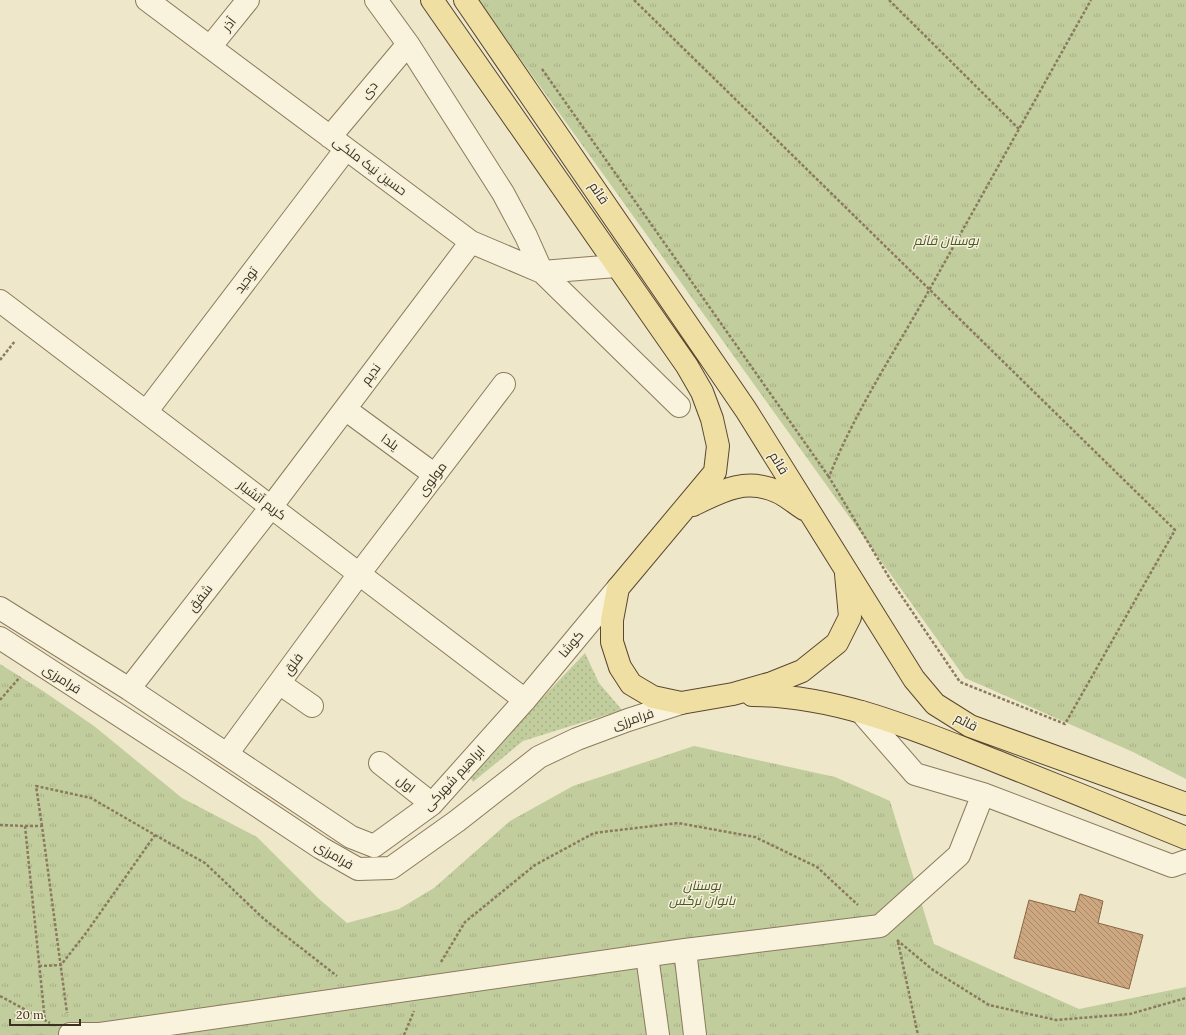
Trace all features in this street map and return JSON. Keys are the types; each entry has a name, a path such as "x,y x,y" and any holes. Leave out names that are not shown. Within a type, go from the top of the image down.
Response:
{"main road":[{"name":"قائم","path":"432,0 687,366 702,392 712,419 718,446 715,472 618,588"},
{"name":"قائم","path":"465,0 746,410 914,679 934,704 970,726 1186,804"},
{"path":"683,511 725,489 752,486 778,492 809,512"},
{"path":"618,588 612,620 612,642 620,667 631,684 647,694 653,697 681,703 733,694 772,683 802,671 837,643 850,617 845,569"},
{"name":"قائم","path":"733,694 781,695 824,702 861,712 939,739 1186,838"}],"street":[{"name":"حسین نیک ملکی","path":"147,0 471,242 542,272 616,266"},
{"name":"آذر","path":"210,47 248,0"},
{"path":"376,0 408,44 503,193 526,236 542,272 678,406"},
{"name":"دی","path":"338,143 408,44"},
{"name":"توحید","path":"146,412 338,143"},
{"name":"ندیم","path":"271,507 471,242"},
{"name":"کریم آتشبار","path":"0,301 525,700"},
{"name":"مولوی","path":"359,574 504,384"},
{"name":"یلدا","path":"345,409 436,475"},
{"name":"شفق","path":"129,689 271,507"},
{"name":"فلق","path":"227,754 359,574"},
{"name":"کوشا","path":"525,700 618,588"},
{"name":"فرامرزی","path":"0,608 129,689 351,837 374,846"},
{"name":"فرامرزی","path":"0,638 322,848 358,869 391,868 457,821 539,757 577,739 628,720 681,703"},
{"path":"279,683 312,706"},
{"name":"ابراهیم شهرکی","path":"374,846 432,804 525,700"},
{"path":"861,712 915,774 983,794 1172,866 1186,861"},
{"name":"اول","path":"380,763 432,804"},
{"path":"70,1034 100,1034 685,950 880,926 959,855 983,794"},
{"path":"685,950 696,1035"},
{"path":"647,956 658,1035"}],"path":[{"path":"541,67 829,477 890,579 960,682 1065,724 1175,530 634,0"},
{"path":"889,0 1019,128"},
{"path":"829,477 841,448 1091,0"},
{"path":"0,700 34,661"},
{"path":"70,1034 36,786 91,798 205,863 264,918 363,996"},
{"path":"0,825 42,826"},
{"path":"0,996 45,1020 25,826"},
{"path":"39,966 61,965 86,933 155,835"},
{"path":"898,940 918,1035"}],"green space":[{"name":"بوستان قائم","path":"478,0 1186,0 1186,779 1133,752 965,678"},
{"path":"585,653 599,683 622,710 523,741 473,782 469,775"},
{"name":"بوستان بانوان نرگس","path":"0,664 94,726 182,798 257,837 318,898 347,923 399,909 434,888 510,821 573,786 694,746 835,777 890,801 934,944 1079,1009 1186,987 1186,1035 0,1035"}],"building":[{"path":"1080,894 1103,901 1098,923 1143,935 1129,989 1014,958 1029,900 1075,912"}]}
